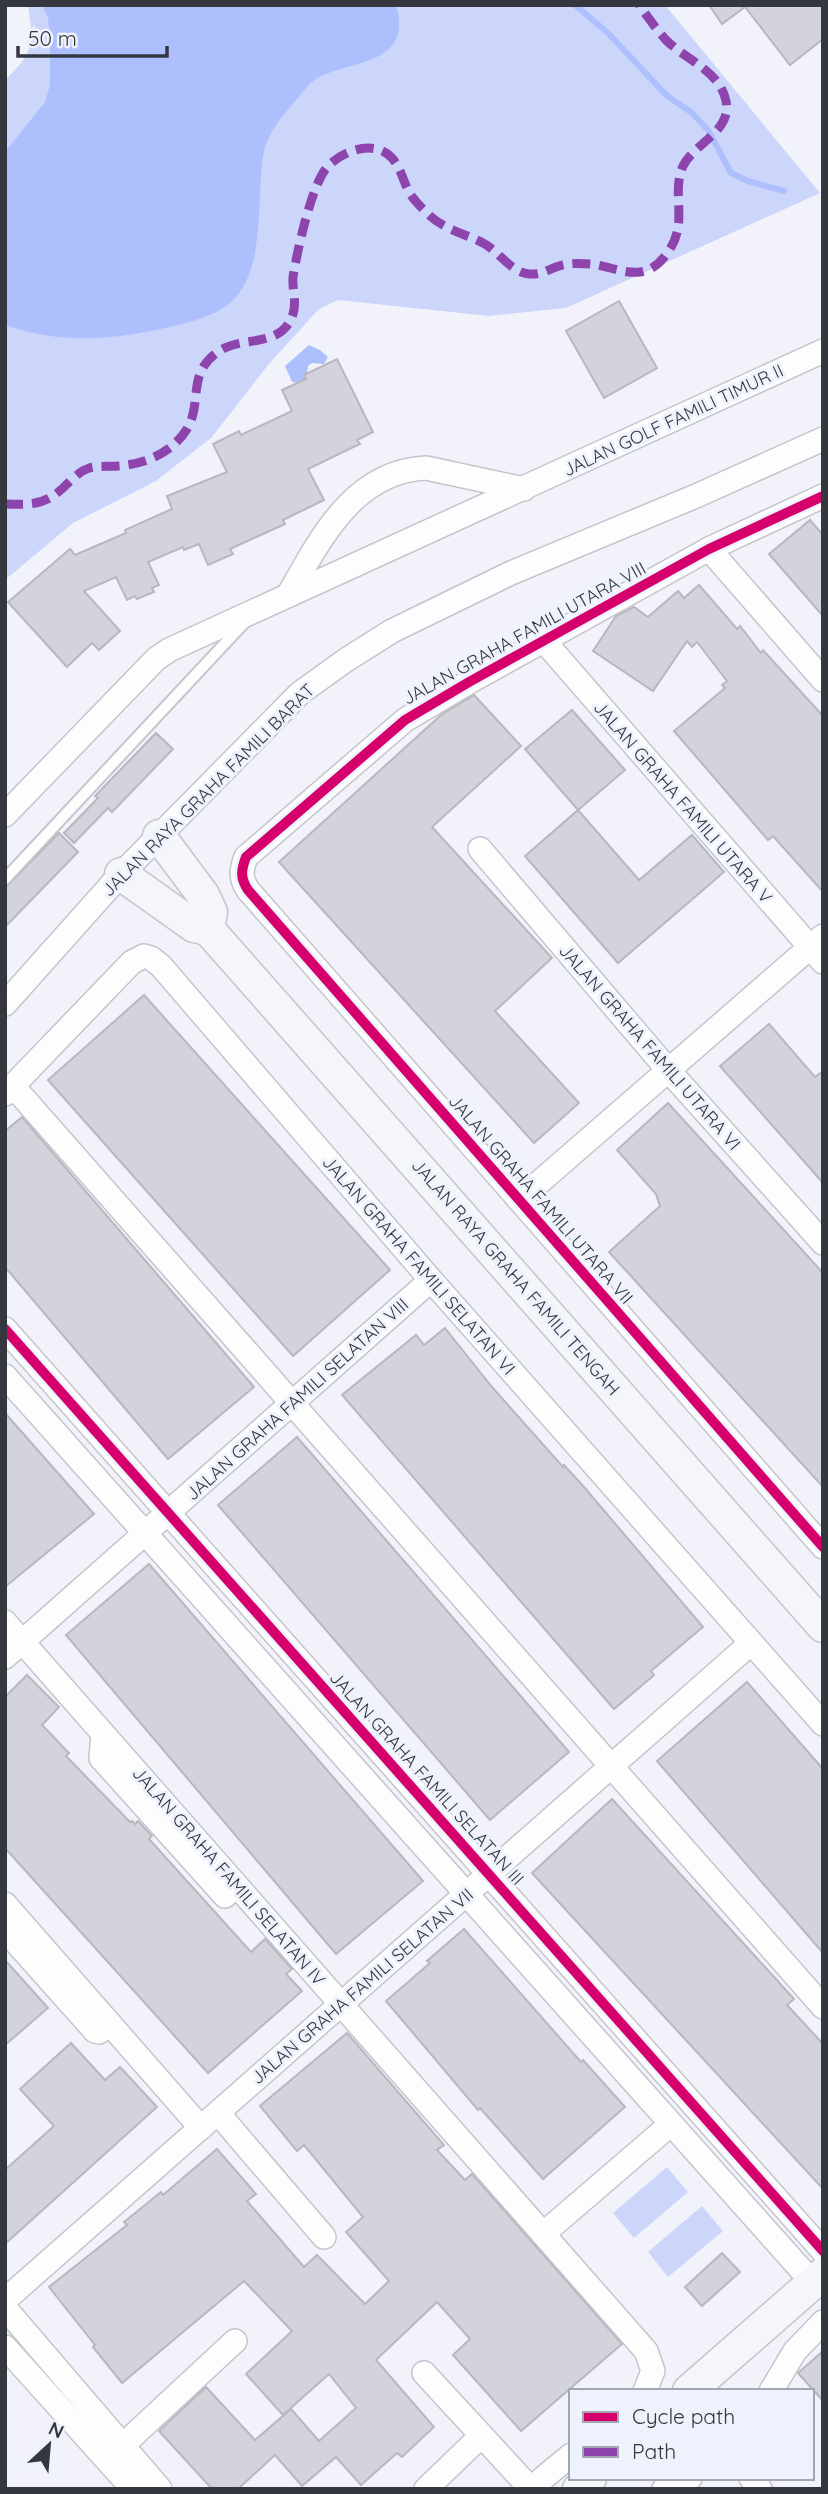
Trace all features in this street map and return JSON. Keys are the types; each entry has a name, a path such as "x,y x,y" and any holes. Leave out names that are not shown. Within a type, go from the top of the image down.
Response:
{"street":[{"name":"JALAN GOLF FAMILI TIMUR II","path":"5,815 156,659 187,640 823,351"},
{"name":"JALAN RAYA GRAHA FAMILI BARAT","path":"5,1004 121,874 300,693 346,660 392,631 511,573 696,496 823,439"},
{"path":"289,594 332,520 370,486 393,474 426,468 524,489"},
{"name":"JALAN GRAHA FAMILI UTARA VIII","path":"241,870 246,857 405,720 709,549 823,496"},
{"path":"709,549 823,680"},
{"name":"JALAN GRAHA FAMILI UTARA V","path":"544,641 818,948"},
{"path":"159,836 203,895 211,912 208,929"},
{"name":"JALAN GRAHA FAMILI UTARA VI","path":"480,849 669,1071 823,1243"},
{"name":"JALAN GRAHA FAMILI UTARA VII","path":"241,870 248,890 823,1547"},
{"name":"JALAN RAYA GRAHA FAMILI TENGAH","path":"121,874 194,926 208,929 823,1626"},
{"path":"519,1200 818,948"},
{"name":"JALAN GRAHA FAMILI SELATAN VI","path":"9,1090 132,962 144,956 162,966 431,1280 823,1724"},
{"path":"9,1090 292,1403 823,2007"},
{"name":"JALAN GRAHA FAMILI SELATAN VIII","path":"5,1657 431,1280"},
{"name":"JALAN GRAHA FAMILI SELATAN III","path":"5,1329 489,1874 819,2239"},
{"path":"5,1376 790,2258 818,2278 693,2389"},
{"name":"JALAN GRAHA FAMILI SELATAN IV","path":"5,1622 646,2351 653,2371 646,2389"},
{"name":"JALAN GRAHA FAMILI SELATAN VII","path":"5,2300 750,1644"},
{"path":"5,1904 110,2024 324,2237"},
{"path":"5,1930 94,2032 99,2032 110,2024"},
{"path":"543,2234 671,2124"},
{"path":"790,2258 819,2239"},
{"path":"5,2308 160,2489"},
{"path":"772,2389 794,2351 823,2322"},
{"path":"122,2446 235,2342"},
{"path":"5,2347 133,2489"},
{"path":"424,2373 530,2489 569,2457"},
{"path":"426,2489 481,2436"},
{"path":"664,2489 685,2480"}],"lane":[{"path":"5,879 258,608"}],"shaded area":[{"path":"28,5 665,5 820,193 566,308 489,316 338,300 319,309 268,365 212,437 156,481 73,523 5,580 5,80 22,62 30,47"},
{"path":"667,2167 688,2192 634,2238 613,2213"},
{"path":"702,2206 723,2231 668,2277 648,2252"}],"water":[{"path":"42,5 396,5 399,24 397,38 389,48 365,62 314,80 274,129 264,151 258,231 250,272 242,289 230,303 203,318 171,326 114,337 77,338 41,335 5,325 5,152 45,102 50,85 48,18"},
{"path":"309,345 328,357 324,364 312,363 308,366 302,383 292,382 285,366"}],"building":[{"path":"709,5 823,5 823,39 790,65 745,7 722,24"},
{"path":"619,301 657,368 604,398 566,331"},
{"path":"337,359 373,432 357,440 360,444 308,469 324,500 283,520 285,524 230,549 233,554 208,565 199,544 184,550 183,547 148,562 159,585 152,588 154,592 137,599 135,596 127,600 116,577 84,591 120,631 99,650 92,643 67,667 8,602 70,549 75,555 126,533 125,530 172,509 167,496 227,472 213,444 239,431 241,435 292,411 282,390 306,379 304,375"},
{"path":"810,520 823,535 823,616 769,554"},
{"path":"699,585 737,629 740,626 761,653 763,650 823,716 823,892 773,836 768,840 674,731 725,688 722,685 727,681 697,642 692,647 687,641 653,691 593,651 616,616 634,607 648,617 678,591 684,598"},
{"path":"474,695 521,746 432,827 552,958 495,1011 579,1103 534,1143 279,862 441,715"},
{"path":"572,710 625,770 578,810 525,749"},
{"path":"156,733 173,749 112,812 108,808 74,843 64,833 98,798 95,796"},
{"path":"578,810 639,880 692,835 724,872 618,963 525,856"},
{"path":"59,833 78,852 5,927 5,888"},
{"path":"144,995 390,1270 293,1356 48,1080"},
{"path":"769,1024 815,1077 823,1071 823,1183 720,1066"},
{"path":"668,1103 823,1273 823,1487 609,1252 660,1206 656,1194 617,1150"},
{"path":"22,1117 254,1387 168,1459 5,1267 5,1131"},
{"path":"445,1328 492,1387 584,1487 703,1627 651,1671 654,1675 614,1709 342,1395 416,1335 424,1345"},
{"path":"5,1413 94,1514 5,1587"},
{"path":"297,1437 569,1752 490,1820 218,1505"},
{"path":"149,1564 423,1881 336,1954 66,1635"},
{"path":"27,1675 59,1707 42,1725 69,1753 66,1756 130,1822 135,1824 138,1821 152,1836 149,1839 251,1952 265,1939 292,1969 286,1974 302,1991 208,2073 5,1848 5,1697"},
{"path":"747,1682 823,1769 823,1953 657,1761"},
{"path":"612,1799 794,1999 787,2005 823,2044 823,2189 532,1873"},
{"path":"464,1929 581,2062 583,2060 625,2107 543,2179 480,2108 478,2110 386,2001"},
{"path":"5,1960 48,2008 5,2045"},
{"path":"347,2033 444,2145 437,2150 465,2180 472,2174 622,2344 521,2431 453,2355 470,2339 437,2302 376,2360 434,2427 402,2457 397,2453 361,2485 336,2457 302,2486 275,2455 238,2489 212,2489 159,2431 206,2387 255,2440 291,2409 319,2441 356,2408 329,2374 283,2415 246,2374 292,2331 244,2281 122,2383 49,2287 127,2225 124,2222 161,2192 163,2195 217,2149 256,2194 247,2201 304,2267 317,2255 365,2304 389,2281 346,2232 363,2217 304,2145 297,2151 260,2106"},
{"path":"71,2043 105,2080 120,2067 157,2107 5,2244 5,2170 54,2126 20,2089"},
{"path":"722,2253 740,2272 702,2306 685,2287"},
{"path":"823,2351 823,2401 814,2389 798,2373"}],"waterway":[{"path":"575,5 608,33 667,96 691,112 708,130 731,173 748,181 784,191"}],"marked path":[{"path":"5,504 32,504 46,500 84,470 148,460 174,445 192,419 199,378 209,360 229,346 271,337 288,325 294,309 295,266 311,201 329,165 351,151 368,148 384,152 397,165 411,196 431,216 444,226 483,243 522,272 537,274 578,263 640,272 657,264 673,244 677,233 678,188 683,166 718,129 726,112 726,101 723,91 710,74 666,40 639,5"}],"cycle path":[{"path":"823,496 709,549 405,720 246,857 242,874 248,890 823,1547"},
{"path":"5,1329 823,2251"}]}
